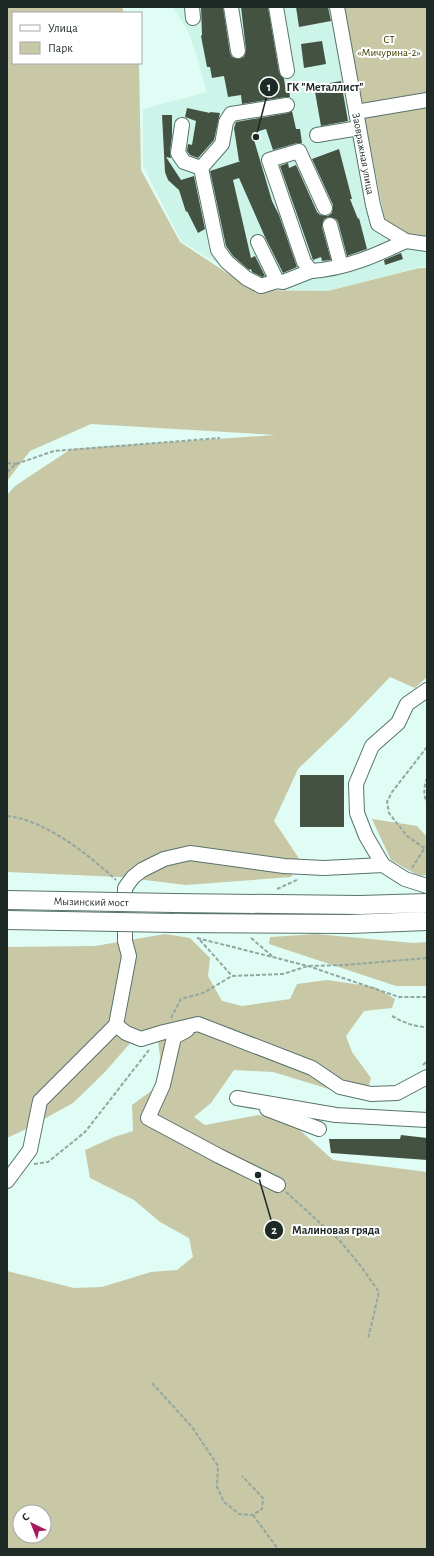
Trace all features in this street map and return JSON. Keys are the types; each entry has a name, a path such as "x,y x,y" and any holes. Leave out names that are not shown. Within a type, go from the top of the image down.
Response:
{"main road":[{"name":"Мызинский мост","path":"7,900 271,904 427,903"},
{"name":"Мызинский мост","path":"7,920 350,924 427,921"}],"street":[{"path":"231,7 238,51"},
{"path":"276,7 287,71"},
{"name":"Заовражная улица","path":"337,7 373,205 378,224 406,241 427,244"},
{"path":"356,112 427,100"},
{"path":"201,168 222,144 226,122 231,114 287,105"},
{"path":"182,125 178,153 184,162 201,168"},
{"path":"316,135 359,128"},
{"path":"311,271 304,262 264,159 299,151 325,208"},
{"path":"201,168 218,250 227,262 246,278 261,286 277,281 283,282 311,271 325,270 354,264 406,241"},
{"path":"330,225 342,266"},
{"path":"258,242 277,281"},
{"path":"427,690 407,704 398,723 372,746 356,784 357,813 366,836 383,866 405,879 427,886"},
{"path":"7,1181 30,1150 40,1101 116,1025 129,956 125,941 125,888 133,877 142,870 164,859 190,853 292,866 324,868 383,866"},
{"path":"116,1025 126,1034 141,1039 198,1024 312,1068 340,1087 371,1094 397,1093 427,1077"},
{"path":"198,1024 174,1037 163,1085 148,1118 219,1156 278,1185"},
{"path":"319,1129 237,1098 336,1115 427,1120"}],"path":[{"path":"7,472 16,464 54,451 220,438"},
{"path":"7,463 16,464"},
{"path":"405,879 426,850 407,836 389,813 387,802 392,792 427,747"},
{"path":"427,778 424,798 427,803"},
{"path":"7,816 21,817 62,837 99,864 125,888"},
{"path":"271,904 275,890 303,877"},
{"path":"247,935 273,957"},
{"path":"232,976 199,939 308,966 400,997 427,997"},
{"path":"18,1166 48,1162 85,1132 164,1032 181,999 203,993 232,976 283,974 308,966 345,965 427,958"},
{"path":"392,1016 402,1022 419,1027 427,1027"},
{"path":"278,1185 340,1241 360,1265 378,1292 368,1339"},
{"path":"152,1383 192,1427 218,1466 218,1487 224,1502 239,1514 253,1515 262,1509 263,1498 242,1476"},
{"path":"253,1515 278,1549"}],"shaded area":[{"path":"173,7 343,7 427,242 427,267 420,267 328,291 257,288 181,241 143,166 143,109 207,92 188,31"}],"green space":[{"path":"7,7 122,7 124,12 12,12 12,64 139,64 141,170 180,242 253,290 328,291 419,268 427,268 427,677 415,688 390,677 346,723 298,769 274,821 300,860 291,877 186,885 120,877 7,872 7,495 15,486 71,449 276,435 91,424 30,451 7,481"},
{"name":"СТ «Мичурина-2»","path":"343,7 427,7 427,242 422,242 385,221"},
{"path":"372,819 417,826 427,837 427,875 419,876 391,860"},
{"path":"165,934 190,938 210,958 208,976 222,1001 242,1006 290,999 297,984 327,980 375,987 395,999 392,1008 364,1011 346,1036 352,1052 371,1078 365,1100 273,1072 234,1070 211,1103 194,1117 205,1125 258,1115 292,1123 333,1160 427,1172 427,1549 7,1549 7,1271 74,1288 102,1287 151,1272 177,1270 193,1257 189,1238 160,1222 134,1200 90,1178 85,1150 114,1137 133,1131 132,1105 158,1086 160,1056 156,1029 139,1033 104,1073 73,1103 7,1138 7,947 95,946"},
{"path":"317,934 413,943 427,942 427,986 396,986 269,944 270,937"}],"building":[{"path":"201,7 223,7 230,53 232,57 239,59 244,57 246,50 241,7 268,7 279,72 284,79 286,91 289,90 290,97 242,104 241,95 228,97 224,76 212,78 210,67 207,67 201,36"},
{"path":"296,7 328,7 331,21 299,27"},
{"path":"322,41 326,64 304,68 301,44"},
{"path":"341,81 348,121 321,126 314,86"},
{"path":"187,108 210,113 220,113 214,140 198,158 190,155 187,151 188,144 192,145 196,121 185,117"},
{"path":"292,111 296,129 300,129 302,143 273,150 266,129 252,133 272,201 279,215 297,267 283,273 265,237 239,178 233,180 251,258 255,256 265,276 262,277 252,272 251,269 249,270 233,256 226,246 210,171 241,161 239,161 234,128 236,122"},
{"path":"162,115 172,115 171,158 166,157 181,180 194,176 205,229 198,233 187,211 186,212 179,190 168,180 165,172"},
{"path":"339,149 352,199 350,199 358,219 359,218 367,249 347,256 338,222 336,219 328,217 324,219 322,227 331,260 322,261 321,257 313,260 280,166 288,163 289,168 296,165 317,212 320,215 328,216 332,213 333,205 312,159"},
{"path":"401,253 403,259 385,265 384,260"},
{"path":"300,775 344,775 344,827 300,827"},
{"path":"401,1135 427,1138 427,1160 331,1153 329,1139 400,1139"}],"place":[{"name":"ГК \"Металлист\"","path":"256,137"},
{"name":"Малиновая гряда","path":"258,1175"}]}
